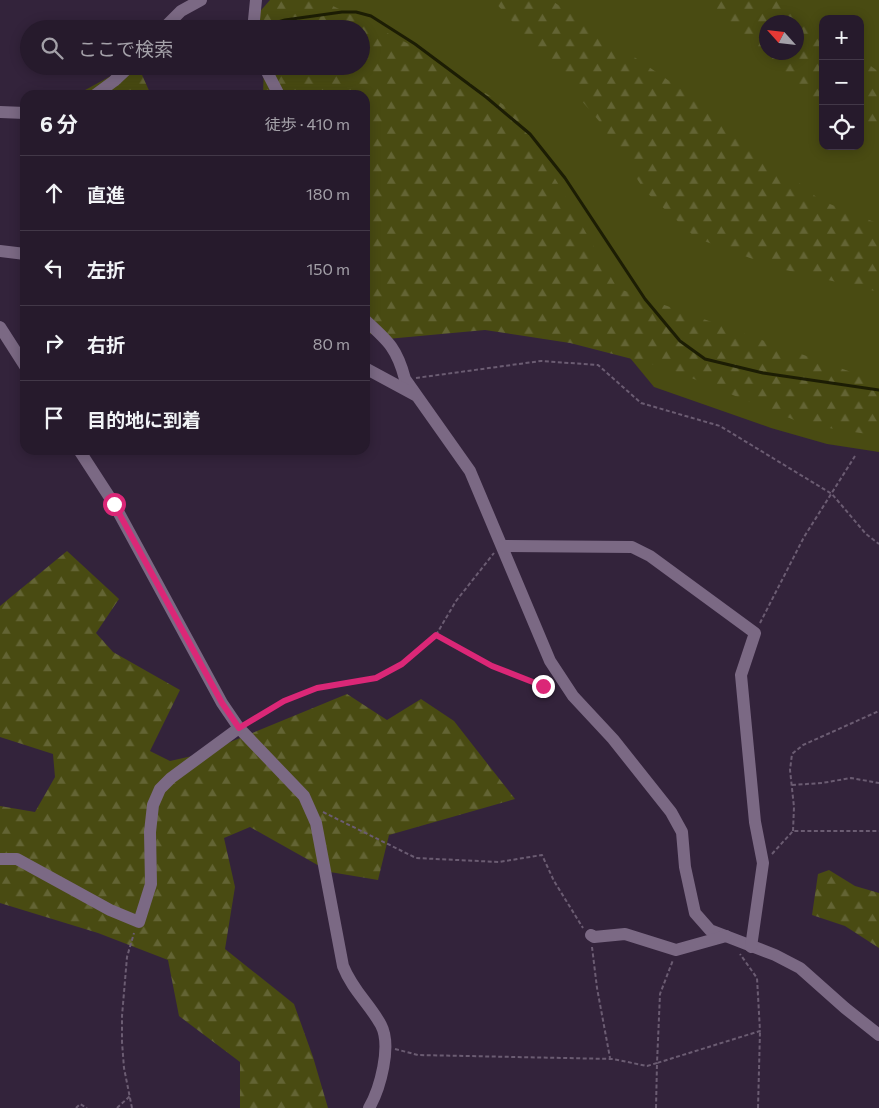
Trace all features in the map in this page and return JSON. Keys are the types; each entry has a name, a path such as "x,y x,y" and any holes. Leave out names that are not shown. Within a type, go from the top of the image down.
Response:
{"street":[{"path":"173,20 181,12 201,0"},
{"path":"254,20 256,0"},
{"path":"102,90 121,75"},
{"path":"269,75 276,90"},
{"path":"0,112 20,113"},
{"path":"0,250 20,253"},
{"path":"370,325 388,341 400,362 405,379 470,471 550,661 573,696 613,740 671,812 682,832 685,867 695,913 710,930 726,936 745,950 775,955 800,968 879,1035"},
{"path":"0,327 20,358"},
{"path":"370,371 417,396"},
{"path":"82,455 114,504 222,703 239,728 304,796 316,822 343,966 350,982 382,1026 386,1046 381,1080 369,1108"},
{"path":"503,546 632,547 650,556 755,632 741,675 755,822 763,863 745,950"},
{"path":"0,859 17,859 110,910 139,922 151,884 150,832 154,805 160,789 170,778 239,728"},
{"path":"591,935 594,938 625,934 676,950 726,936"}],"path":[{"path":"405,379 541,361 598,365 641,403 720,426 832,494 866,534 879,544"},
{"path":"755,632 804,537 855,456"},
{"path":"239,728 284,701 317,688 376,678 402,664 436,635 461,593 496,551 503,546"},
{"path":"436,635 492,666 573,696"},
{"path":"763,863 784,843 793,831 794,807 790,770 792,754 803,745 879,711"},
{"path":"792,785 822,783 851,778 879,783"},
{"path":"307,804 416,858 499,862 542,855 554,881 585,930 591,935 597,988 610,1058"},
{"path":"793,831 879,832"},
{"path":"132,1108 122,1051 122,1016 127,957 139,922"},
{"path":"656,1108 660,994 676,950"},
{"path":"745,950 757,978 760,1031 758,1108"},
{"path":"386,1046 418,1055 610,1058 648,1066 760,1031"},
{"path":"117,1108 130,1096"},
{"path":"76,1108 80,1104 87,1108"}],"green space":[{"path":"270,0 321,0 361,20 257,20 256,16"},
{"path":"272,0 879,0 879,452 827,444 771,428 654,387 561,274 370,100 370,90 364,90 362,75 370,75 370,20 333,20"},
{"path":"493,0 551,0 700,102 820,200 879,224 879,292 777,268 696,238 645,191 599,121"},
{"path":"704,0 781,0 801,15 759,15 759,59 743,45"},
{"path":"804,17 819,28 819,104 795,90 760,60 804,60"},
{"path":"370,24 413,46 516,113 617,288 879,382 879,436 804,424 667,368 570,343 485,330 387,339 370,334 370,90 263,90 264,75 370,75"},
{"path":"864,61 879,72 879,134 864,128"},
{"path":"113,75 142,75 149,90 85,90"},
{"path":"67,551 119,599 96,633 113,652 180,690 150,751 170,761 201,754 347,694 387,720 421,699 454,721 515,799 389,835 378,880 330,872 250,827 224,838 235,887 225,949 294,1004 313,1057 328,1108 240,1108 240,1062 179,1016 168,960 98,933 0,903 0,806 35,812 55,777 53,754 0,737 0,606"},
{"path":"829,870 855,886 879,893 879,948 845,926 812,915 818,874"}],"waterway":[{"path":"285,20 342,12 356,12 371,16 415,44 486,97 530,134 565,178 645,299 680,341 705,359 763,373 879,390"}],"route":[{"path":"114,504 222,703 239,728 284,701 317,688 376,678 402,664 436,635 492,666 543,686"}]}
